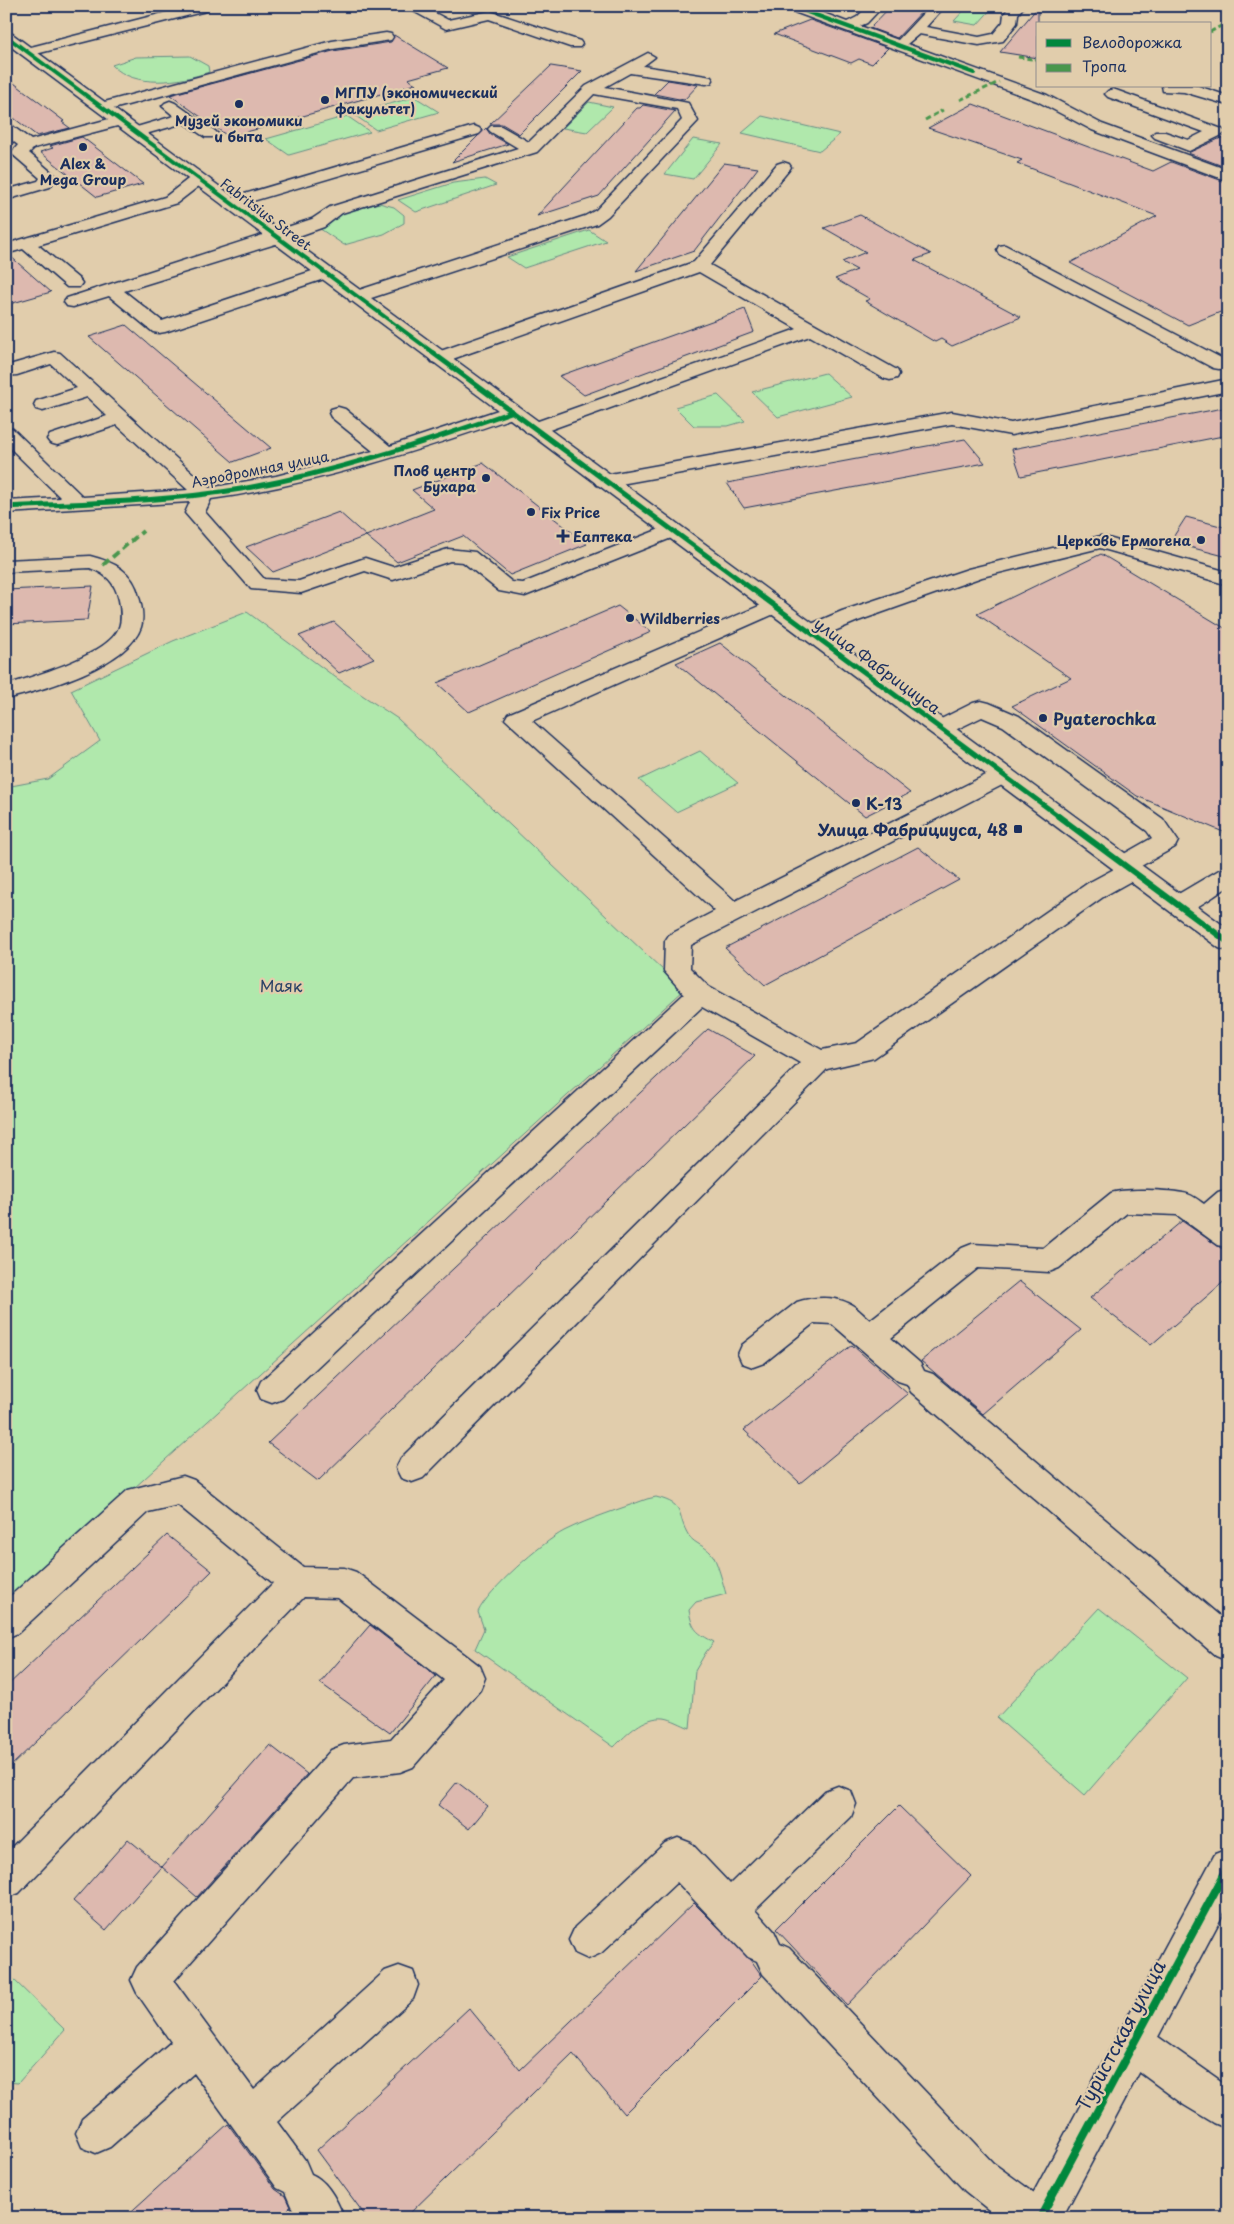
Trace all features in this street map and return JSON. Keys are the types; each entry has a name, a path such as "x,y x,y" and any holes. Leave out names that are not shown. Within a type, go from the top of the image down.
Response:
{"main road":[{"path":"14,45 201,8 199,6"},
{"path":"411,6 446,25 490,16 574,44"},
{"path":"792,6 849,33 895,44 1042,98 1106,115 1189,146 1217,132 1113,94"},
{"path":"849,33 876,6"},
{"path":"895,44 907,39 938,6"},
{"path":"916,30 979,40 998,38 1010,23 1011,14 1017,6"},
{"path":"102,107 332,45 386,37"},
{"name":"Fabritsius Street","path":"14,45 102,107 511,412"},
{"path":"73,302 276,238 318,223 336,210 531,149 591,88 648,58"},
{"path":"627,68 706,80"},
{"path":"356,297 591,220 602,213 690,120 683,106 591,88"},
{"path":"1188,88 1228,101"},
{"path":"1042,98 1098,127 1228,176"},
{"path":"170,106 210,134"},
{"path":"135,132 186,118"},
{"path":"6,148 120,121"},
{"path":"6,128 26,144"},
{"path":"496,129 531,149"},
{"path":"230,203 474,131"},
{"path":"6,195 44,184 49,177 20,153 26,144"},
{"path":"438,358 700,266 783,166"},
{"path":"6,236 198,179"},
{"path":"6,249 170,200 198,179"},
{"path":"26,243 73,283"},
{"path":"1006,250 1225,367"},
{"path":"700,266 890,374"},
{"path":"112,290 159,328 324,273"},
{"path":"534,429 813,329"},
{"path":"10,371 54,357 204,494 194,513 258,586 301,588 365,564 393,574 448,555 468,556 506,587 525,590 672,531"},
{"path":"604,481 952,418 1011,428 1228,385"},
{"path":"44,405 90,390"},
{"name":"улица Фабрициуса","path":"511,412 1228,942"},
{"name":"Аэродромная улица","path":"6,507 78,504 204,494 279,481 388,454 511,412"},
{"path":"338,414 388,454"},
{"path":"57,439 120,418"},
{"path":"6,433 78,504"},
{"path":"810,633 850,616 975,573 1101,542 1228,579"},
{"path":"6,566 90,562 103,565 119,576 126,584 133,615 124,638 104,654 6,692"},
{"path":"733,914 516,719 773,606"},
{"path":"412,1468 818,1061 865,1051 1166,841 1155,825 1011,721 981,708 941,728"},
{"path":"818,1061 700,994 677,971 678,941 1004,775"},
{"path":"1179,905 1228,876"},
{"path":"272,1390 700,994"},
{"path":"1205,1220 1228,1200"},
{"path":"869,1338 972,1256 1049,1260 1121,1201 1183,1204 1228,1237"},
{"path":"753,1354 808,1311 840,1312 1228,1645"},
{"path":"6,1622 139,1500 183,1490 297,1582 344,1583 468,1678 400,1755 344,1762 150,1980 307,2195"},
{"path":"6,1880 297,1582"},
{"path":"729,1910 838,1804"},
{"path":"588,1940 678,1856 979,2177 1033,2218"},
{"name":"Туристская улица","path":"1040,2218 1228,1867"},
{"path":"251,2119 399,1985"},
{"path":"1133,2043 1198,2091 1228,2109"},
{"path":"96,2133 197,2045"}],"green space":[{"path":"968,6 994,6 977,25 954,21"},
{"path":"190,56 208,66 209,72 172,81 158,81 133,78 122,73 112,65 136,57"},
{"path":"415,97 439,112 376,130 353,114"},
{"path":"589,102 613,107 587,132 563,128"},
{"path":"347,116 370,132 289,155 266,139"},
{"path":"762,116 840,134 820,151 742,133"},
{"path":"693,139 722,144 693,179 665,174"},
{"path":"485,179 496,185 416,212 398,200 453,183"},
{"path":"379,203 394,207 404,215 404,223 384,234 344,245 310,222"},
{"path":"589,230 606,241 524,268 507,257"},
{"path":"825,373 852,397 778,417 752,392"},
{"path":"718,395 745,421 728,426 694,426 675,407"},
{"name":"Маяк","path":"247,612 335,677 398,719 684,990 6,1604 6,787 48,779 100,741 71,690 173,641"},
{"path":"700,751 738,783 676,812 639,780"},
{"path":"656,1497 673,1503 677,1507 689,1536 713,1556 726,1594 696,1602 689,1610 696,1630 714,1642 695,1671 690,1728 674,1721 657,1718 636,1727 614,1747 475,1649 484,1629 478,1612 492,1592 516,1568 554,1537 574,1526"},
{"path":"1099,1608 1187,1678 1085,1795 997,1718"},
{"path":"6,1972 65,2030 18,2083 6,2082"}],"building":[{"path":"891,6 927,6 897,38 870,28"},
{"path":"1038,7 1036,58 1000,52"},
{"path":"810,20 888,48 872,64 859,59 851,63 774,34"},
{"path":"394,35 448,68 408,79 416,84 229,137 170,95 333,51 391,42"},
{"path":"551,66 582,71 519,134 502,124 490,124"},
{"path":"6,77 64,121 62,122 70,128 37,136 6,112"},
{"path":"668,80 698,85 684,100 654,94"},
{"path":"973,104 1153,171 1171,162 1228,183 1228,309 1188,325 1070,263 1157,216 1017,163 1022,160 928,128"},
{"path":"643,105 675,111 599,196 537,216 637,108"},
{"path":"486,128 490,134 508,144 452,162"},
{"path":"1228,133 1228,168 1188,153 1223,137"},
{"path":"82,137 143,184 97,197 40,152 53,148 50,146"},
{"path":"724,163 758,168 694,251 636,271"},
{"path":"860,215 931,254 914,260 1021,317 952,346 941,339 935,342 865,301 870,299 835,279 857,270 842,262 866,252 824,228"},
{"path":"9,255 51,292 6,305 6,256"},
{"path":"745,309 754,332 584,395 559,376"},
{"path":"126,325 271,448 233,462 89,337"},
{"path":"1228,407 1228,435 1021,476 1012,449"},
{"path":"965,439 985,463 744,508 727,483"},
{"path":"483,463 587,544 510,575 463,536 397,562 366,536 434,509 412,490"},
{"path":"339,512 366,536 273,572 246,547"},
{"name":"Церковь Ермогена","path":"1186,517 1228,528 1228,557 1170,542"},
{"path":"1101,554 1228,630 1228,834 1137,796 1012,706 1071,678 977,614"},
{"path":"93,586 87,620 6,624 6,590"},
{"path":"618,606 651,632 469,712 437,683"},
{"path":"334,622 374,658 339,673 299,636"},
{"path":"720,643 910,793 865,816 676,663"},
{"path":"918,847 959,880 765,985 725,948"},
{"path":"708,1029 755,1056 318,1481 268,1443"},
{"path":"1182,1221 1228,1253 1228,1278 1151,1345 1090,1298"},
{"path":"1019,1281 1081,1330 983,1414 921,1361"},
{"path":"852,1345 908,1394 800,1483 744,1430"},
{"path":"167,1535 212,1571 6,1771 6,1687"},
{"path":"370,1625 436,1676 390,1733 320,1683"},
{"path":"270,1745 307,1774 197,1897 162,1867"},
{"path":"457,1782 488,1806 469,1829 438,1805"},
{"path":"899,1806 971,1876 847,2005 776,1929"},
{"path":"128,1839 162,1867 106,1930 73,1901"},
{"path":"694,1903 751,1960 762,1976 624,2114 573,2054 405,2218 367,2218 317,2150 469,2008 520,2070"},
{"path":"228,2124 275,2189 285,2196 290,2207 279,2218 124,2218"}],"marked path":[{"path":"1212,31 1228,25"},
{"path":"1018,57 1036,60"},
{"path":"960,100 999,82"},
{"path":"925,120 943,110"},
{"path":"103,565 143,531"}],"cycle path":[{"path":"791,6 974,73"},
{"path":"6,36 1228,942"},
{"path":"6,507 183,497 241,489 344,466 411,446 511,412"},
{"path":"1040,2218 1228,1867"}],"place":[{"name":"МГПУ (экономический факультет)","path":"325,100"},
{"name":"Музей экономики и быта","path":"239,104"},
{"name":"Alex & Mega Group","path":"83,147"},
{"name":"Плов центр Бухара","path":"486,478"},
{"name":"Fix Price","path":"531,512"},
{"name":"Еаптека","path":"563,536"},
{"name":"Церковь Ермогена","path":"1201,540"},
{"name":"Wildberries","path":"630,618"},
{"name":"Pyaterochka","path":"1043,718"},
{"name":"K-13","path":"856,803"},
{"name":"Улица Фабрициуса, 48","path":"1018,829"}]}
